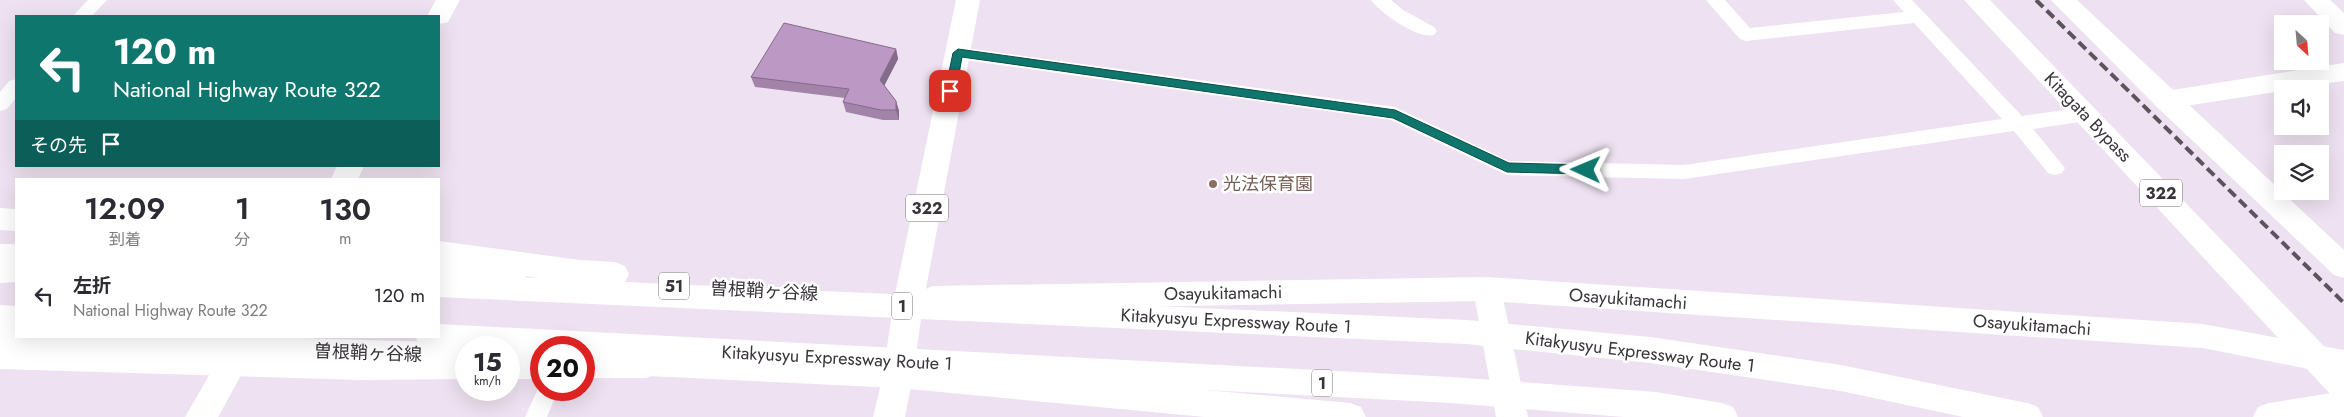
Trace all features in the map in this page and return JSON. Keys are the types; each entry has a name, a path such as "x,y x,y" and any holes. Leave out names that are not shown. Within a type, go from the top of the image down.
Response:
{"main road":[{"path":"440,15 448,0"},
{"name":"322","path":"889,417 910,369 909,299 968,0"},
{"name":"Kitagata Bypass","path":"1976,0 2344,388"},
{"path":"2063,0 2166,100 2344,267"},
{"path":"2316,0 2344,28"},
{"path":"2166,100 2344,72"},
{"path":"345,178 351,167"},
{"path":"0,219 15,220"},
{"path":"440,252 580,272 1228,310 1364,326"},
{"path":"0,255 15,255"},
{"path":"0,271 15,272"},
{"name":"曽根鞘ヶ谷線","path":"440,273 909,299"},
{"name":"Kitakyusyu Expressway Route 1","path":"440,285 1467,332 1650,350 1842,378 2027,417"},
{"path":"1487,289 1512,417"},
{"name":"Osayukitamachi","path":"909,299 1487,289 2203,336 2344,363"},
{"path":"0,317 15,318"},
{"name":"Kitakyusyu Expressway Route 1","path":"440,337 910,369 1451,390 1656,406 1722,417"},
{"name":"曽根鞘ヶ谷線","path":"0,338 244,343 455,355"},
{"path":"201,417 244,343"},
{"path":"0,356 359,367 455,366"},
{"path":"595,360 910,369 1350,417"},
{"path":"595,365 910,369"},
{"path":"2269,417 2344,404"}],"lane":[{"path":"83,15 98,0"},
{"path":"1380,0 1397,14 1428,32"},
{"path":"1715,0 1746,35 1917,17"},
{"path":"1902,0 2019,125 2055,168"},
{"path":"958,53 1395,114 1507,168 1684,172 2086,114"},
{"path":"0,104 15,87"},
{"path":"536,417 543,401"}],"building":[{"path":"784,23 896,49 880,80 896,101 896,110 881,110 843,102 849,89 751,77"}],"railway":[{"path":"2036,0 2344,303"}],"place":[{"name":"光法保育園","path":"1213,184"}],"route":[{"path":"950,91 958,53 1395,114 1507,168 1586,170"}]}
